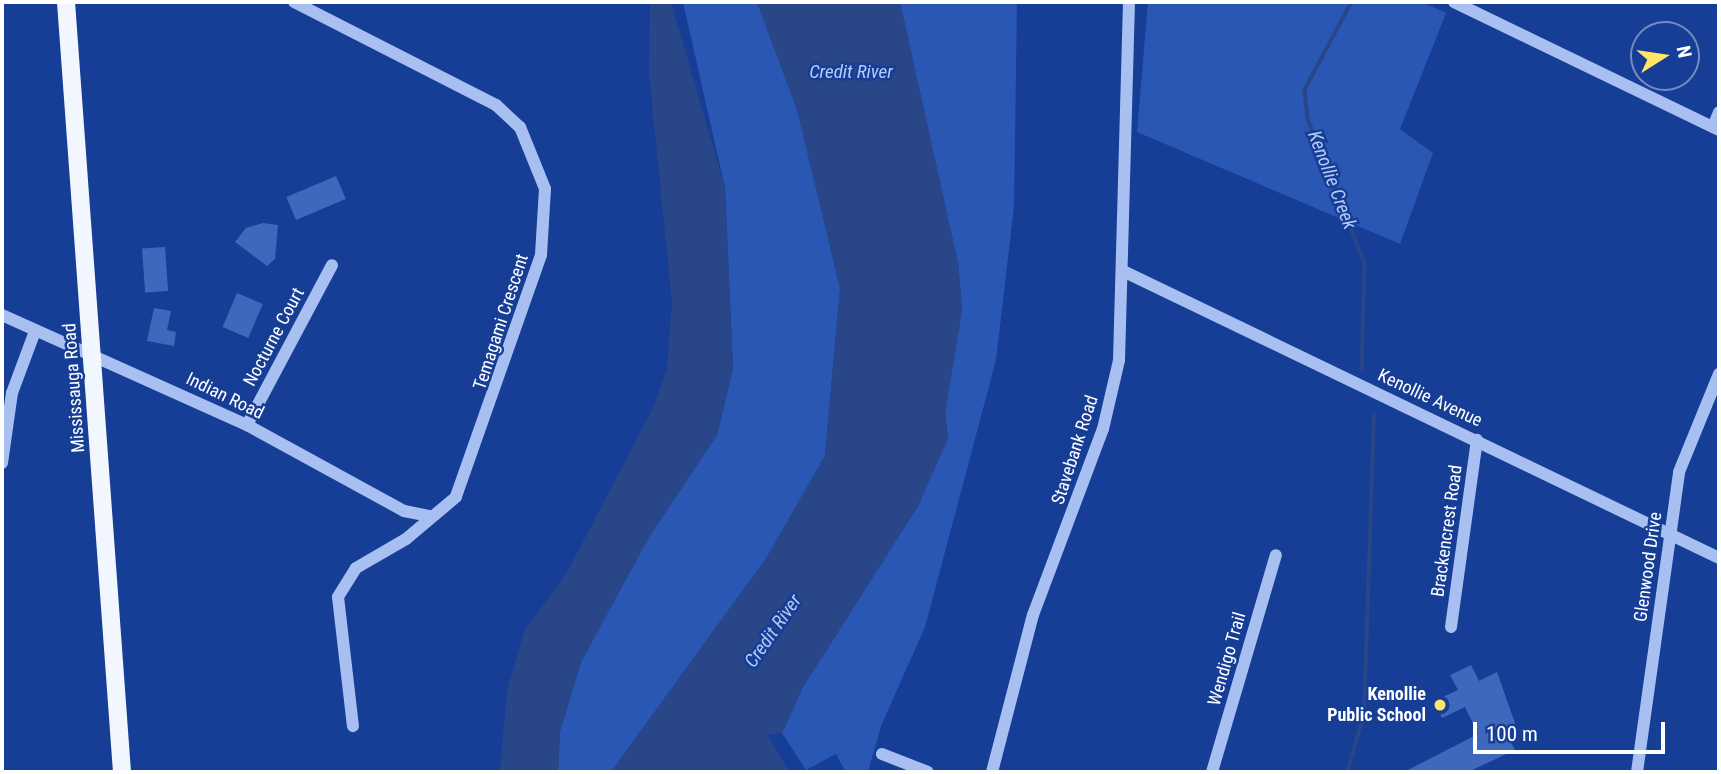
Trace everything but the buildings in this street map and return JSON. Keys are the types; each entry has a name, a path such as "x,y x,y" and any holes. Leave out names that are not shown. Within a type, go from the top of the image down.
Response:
{"main road":[{"name":"Mississauga Road","path":"66,2 122,772"}],"street":[{"name":"Temagami Crescent","path":"294,2 496,105 520,127 545,189 541,255 496,397 456,497 429,516 406,539 356,568 338,597 354,726"},
{"name":"Stavebank Road","path":"992,772 1033,615 1103,429 1119,360 1125,272 1123,76 1129,2"},
{"path":"1454,2 1716,129 1719,112"},
{"name":"Nocturne Court","path":"247,425 332,265"},
{"name":"Kenollie Avenue","path":"1125,272 1719,558"},
{"name":"Indian Road","path":"2,315 247,425 404,511 429,516"},
{"path":"2,463 12,394 35,331"},
{"name":"Glenwood Drive","path":"1637,772 1671,535 1689,437 1719,374"},
{"name":"Brackencrest Road","path":"1451,627 1477,440"},
{"name":"Wendigo Trail","path":"1212,772 1276,555"},
{"path":"882,754 928,772"}],"shaded area":[{"path":"683,2 757,2 797,109 840,288 825,456 767,557 611,772 558,772 560,731 581,662 649,537 717,435 733,369 725,188"},
{"path":"900,2 1017,2 1014,207 996,360 925,627 881,726 868,772 846,772 836,754 806,770 782,733 803,687 918,506 948,438 945,413 962,310 958,263"},
{"path":"1148,2 1422,2 1446,13 1400,129 1433,153 1400,244 1137,132"}],"water":[{"path":"650,2 671,2 725,188 733,369 717,435 649,537 581,662 560,731 558,772 500,772 507,690 525,629 566,574 654,406 667,369 672,303 649,74"},
{"name":"Credit River","path":"757,2 900,2 958,263 962,310 945,413 948,438 918,506 803,687 782,733 768,735 789,772 611,772 767,557 825,456 840,288 797,110"}],"waterway":[{"name":"Kenollie Creek","path":"1352,2 1305,90 1308,119 1365,264 1362,369"},
{"name":"Kenollie Creek","path":"1347,772 1364,715 1374,415"}],"place":[{"name":"Kenollie Public School","path":"1440,705"}]}
